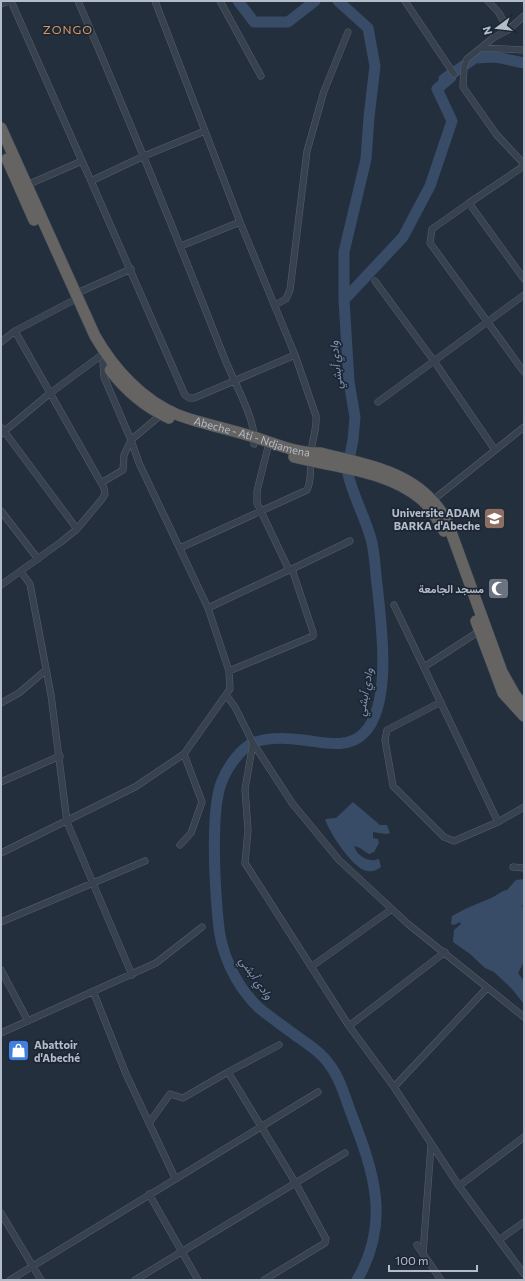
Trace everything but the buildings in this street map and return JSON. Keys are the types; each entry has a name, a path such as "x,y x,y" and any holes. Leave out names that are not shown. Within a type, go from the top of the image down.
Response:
{"highway":[{"name":"Abeche - Ati - Ndjamena","path":"1,128 27,185 36,215"},
{"name":"Abeche - Ati - Ndjamena","path":"1,145 36,215 73,297 89,340 101,359 120,383 138,400 194,428 254,441 268,446 410,481 433,500 447,521 503,693 524,716"},
{"name":"Abeche - Ati - Ndjamena","path":"73,297 110,360 145,396 164,412"},
{"name":"Abeche - Ati - Ndjamena","path":"384,474 421,499 437,518 444,531 483,629 507,683 524,706"}],"street":[{"path":"1,4 10,1 185,395 189,398 194,398 235,382 295,355"},
{"path":"78,1 181,246 235,382 254,441"},
{"path":"155,1 240,222 295,355 316,416 317,426 316,457 310,484 307,490 180,548"},
{"path":"220,1 262,76"},
{"path":"405,1 454,74"},
{"path":"488,1 499,13 508,30"},
{"path":"524,16 508,30 493,38 468,59 464,67 463,86 496,134 524,165 432,229 430,243 524,372"},
{"path":"275,305 286,299 290,290 306,151 324,91 348,32"},
{"path":"482,48 524,50"},
{"path":"91,181 144,156 205,131"},
{"path":"27,185 82,161"},
{"path":"469,203 524,279"},
{"path":"181,246 240,222"},
{"path":"1,342 15,331 73,297 130,269"},
{"path":"375,281 434,361 495,450"},
{"path":"378,402 524,295"},
{"path":"1,585 21,572 77,529 105,494 101,483 49,394 15,331"},
{"path":"1,852 67,822 135,788 184,754 230,689 229,671 208,608 139,463 131,440 104,377 101,359 49,394 2,431 77,529"},
{"path":"101,483 123,470 124,455 131,440 164,412"},
{"path":"433,500 524,427"},
{"path":"229,671 313,636 313,632 291,569 256,503 256,497 268,446"},
{"path":"1,511 38,559"},
{"path":"208,608 350,541"},
{"path":"21,572 30,584 46,670 60,756 67,822 132,975"},
{"path":"394,605 498,822"},
{"path":"424,667 483,629"},
{"path":"1,703 19,693 46,670"},
{"path":"226,695 235,706 253,743 292,803 339,860 408,924 445,952 524,1017"},
{"path":"441,702 387,730 385,740 393,786 449,840 454,840 498,822 524,807"},
{"path":"253,743 245,789 248,830 245,864 349,1026 394,1087 459,1186 524,1274"},
{"path":"180,845 191,833 202,802 184,754"},
{"path":"1,782 60,756"},
{"path":"1,922 145,861"},
{"path":"514,866 524,868"},
{"path":"311,967 392,909"},
{"path":"1,1033 156,963 202,927"},
{"path":"349,1026 445,952"},
{"path":"1,970 28,1020"},
{"path":"394,1087 487,988"},
{"path":"93,991 126,1074 175,1178"},
{"path":"149,1123 170,1094 183,1098 278,1045"},
{"path":"228,1072 295,1182 326,1239 325,1243 264,1280"},
{"path":"10,1280 148,1194 318,1092"},
{"path":"459,1186 524,1137"},
{"path":"423,1254 431,1145"},
{"path":"135,1280 345,1153"},
{"path":"148,1194 198,1280"},
{"path":"1,1213 42,1280"},
{"path":"499,1240 524,1222"},
{"path":"417,1245 441,1280"}],"water":[{"path":"353,802 380,825 387,825 390,833 386,834 373,832 373,838 378,839 379,843 374,852 369,854 354,846 355,850 360,856 371,860 379,859 381,867 375,870 367,871 361,869 355,864 336,841 325,819 336,818"},
{"path":"524,879 524,903 522,906 524,909 524,962 518,973 524,981 524,1004 512,989 494,972 485,968 470,954 453,942 454,930 461,924 460,922 454,925 451,924 452,916 493,897 502,891 507,890 516,880"}],"waterway":[{"name":"وادي أبشي","path":"238,1 254,22 288,22 315,1"},
{"name":"وادي أبشي","path":"338,1 368,28 375,66 366,159 344,252 344,300 349,382 355,417 348,474 371,539 373,550 381,619 383,662 382,683 379,703 373,720 364,733 350,742 335,744 278,738 253,743 243,750 234,759 227,770 218,794 214,848 219,931 230,967 250,999 259,1008 313,1048 333,1069 342,1088 366,1156 372,1176 376,1217 374,1238 367,1259 357,1280"},
{"path":"444,79 475,58 496,57 524,63"},
{"path":"344,300 403,237 430,186 452,121 437,89 451,77"}],"place":[{"name":"Universite ADAM BARKA d'Abeche","path":"495,519"},
{"name":"مسجد الجامعة","path":"499,589"},
{"name":"Abattoir d'Abeché","path":"19,1051"}],"district":[{"name":"ZONGO","path":"68,30"}]}
